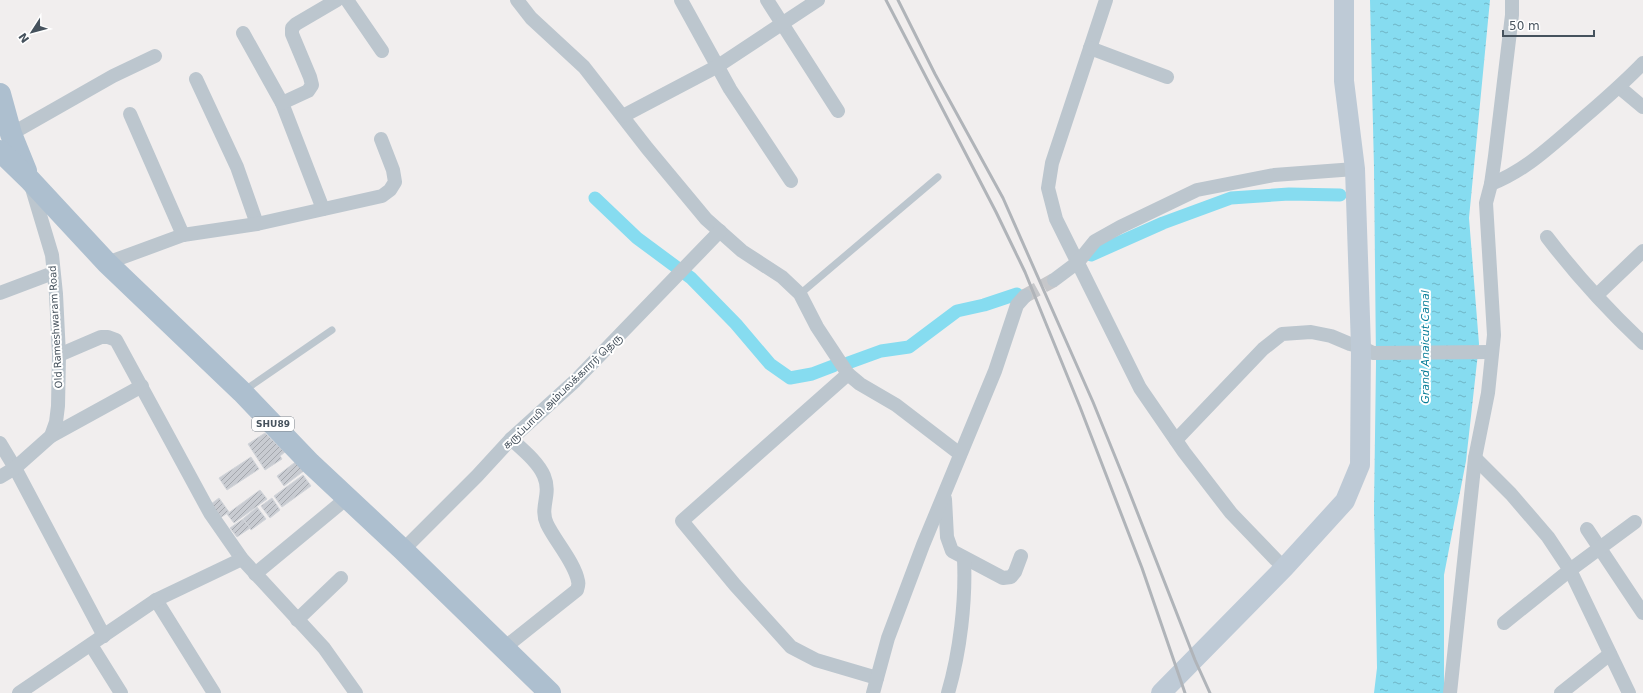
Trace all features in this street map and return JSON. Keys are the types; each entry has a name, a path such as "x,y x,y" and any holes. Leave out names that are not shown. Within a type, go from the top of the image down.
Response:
{"main road":[{"path":"1161,693 1284,568 1345,501 1360,465 1367,350 1355,169 1344,81 1344,0"},
{"path":"0,94 5,142 29,179"},
{"name":"SHU89","path":"29,179 106,263 242,392 310,463 403,550 550,693"}],"street":[{"path":"282,103 308,91 312,86 310,77 292,34 292,28 296,24 337,0"},
{"path":"347,0 382,51"},
{"path":"517,0 531,18 584,67 647,148 706,219 742,251 782,277 800,294 817,327 848,374 860,384 896,405 960,454"},
{"path":"682,0 730,89 791,181"},
{"path":"767,0 838,111"},
{"path":"623,116 718,66 818,0"},
{"path":"1106,0 1052,163 1048,188 1056,219 1140,388 1230,513 1284,568"},
{"path":"1450,693 1475,458 1488,393 1486,352 1494,335 1486,204 1491,184 1512,15 1512,0"},
{"path":"243,33 282,103 323,209"},
{"path":"1090,48 1167,77"},
{"path":"5,142 113,76 155,56"},
{"path":"1491,184 1509,177 1528,165 1619,87 1643,63"},
{"path":"196,79 237,167 257,224"},
{"path":"1619,87 1643,107"},
{"path":"130,114 183,236"},
{"path":"106,263 183,236 257,224 382,196 390,190 395,182 393,170 381,139"},
{"path":"1054,280 1078,262 1095,241 1120,227 1197,190 1274,175 1355,169"},
{"name":"Old Rameshwaram Road","path":"29,179 52,255 54,273 59,356 58,406 56,422 51,436"},
{"name":"கருப்பாயி அம்பலக்காரர் தெரு","path":"403,550 477,476 511,439 575,381 720,231"},
{"path":"1547,237 1560,254 1618,319 1643,343"},
{"path":"1597,295 1643,251"},
{"path":"0,293 54,273"},
{"path":"873,693 888,638 923,545 995,371 1017,305 1025,296"},
{"path":"1176,440 1263,349 1282,334 1311,332 1331,336 1367,350 1486,352"},
{"path":"59,356 101,338 108,337 116,340 210,513 242,559 324,648 356,693"},
{"path":"848,374 682,521 735,585 791,647 816,660 877,678"},
{"path":"0,477 15,468 51,436 142,386"},
{"path":"504,648 577,590 579,582 574,570 546,523 543,511 548,489 544,475 532,459 511,439"},
{"path":"0,443 15,468 104,636"},
{"path":"1475,458 1511,494 1548,537 1570,570 1629,693"},
{"path":"944,495 947,537 952,551 964,559 1003,578 1011,577 1016,572 1021,556"},
{"path":"255,574 347,498"},
{"path":"1504,623 1570,570 1635,522"},
{"path":"1587,529 1643,613"},
{"path":"19,693 156,600 242,559"},
{"path":"948,693 953,675 964,593 964,559"},
{"path":"297,620 341,578"},
{"path":"156,600 214,693"},
{"path":"91,645 121,693"},
{"path":"1561,693 1610,654"}],"lane":[{"path":"800,294 938,177"},
{"path":"242,392 332,330"}],"water":[{"name":"Grand Anaicut Canal","path":"1370,0 1490,0 1469,218 1479,344 1466,461 1444,575 1444,693 1374,693 1377,668 1374,509 1376,362 1374,168"}],"building":[{"path":"265,433 285,452 280,456 282,459 265,470 248,444"},
{"path":"251,457 259,469 227,490 219,478"},
{"path":"298,460 305,470 284,486 277,476"},
{"path":"303,475 311,486 282,507 274,496"},
{"path":"260,490 267,499 234,523 227,514"},
{"path":"219,498 229,512 220,518 211,504"},
{"path":"272,498 280,510 270,518 261,506"},
{"path":"257,507 266,519 251,530 243,519"},
{"path":"243,519 250,528 237,537 230,528"}],"waterway":[{"path":"1091,255 1163,223 1231,198 1289,194 1340,195"},
{"path":"595,198 637,238 691,278 736,324 770,364 790,378 812,374 833,366"},
{"path":"848,363 881,351 909,347 957,311 984,305 1017,294"}],"tunnel":[{"path":"1025,296 1054,280"}],"railway":[{"path":"886,0 996,212 1025,272 1080,407 1142,568 1185,693"},
{"path":"898,0 935,74 1003,198 1093,402 1195,660 1210,693"}]}
